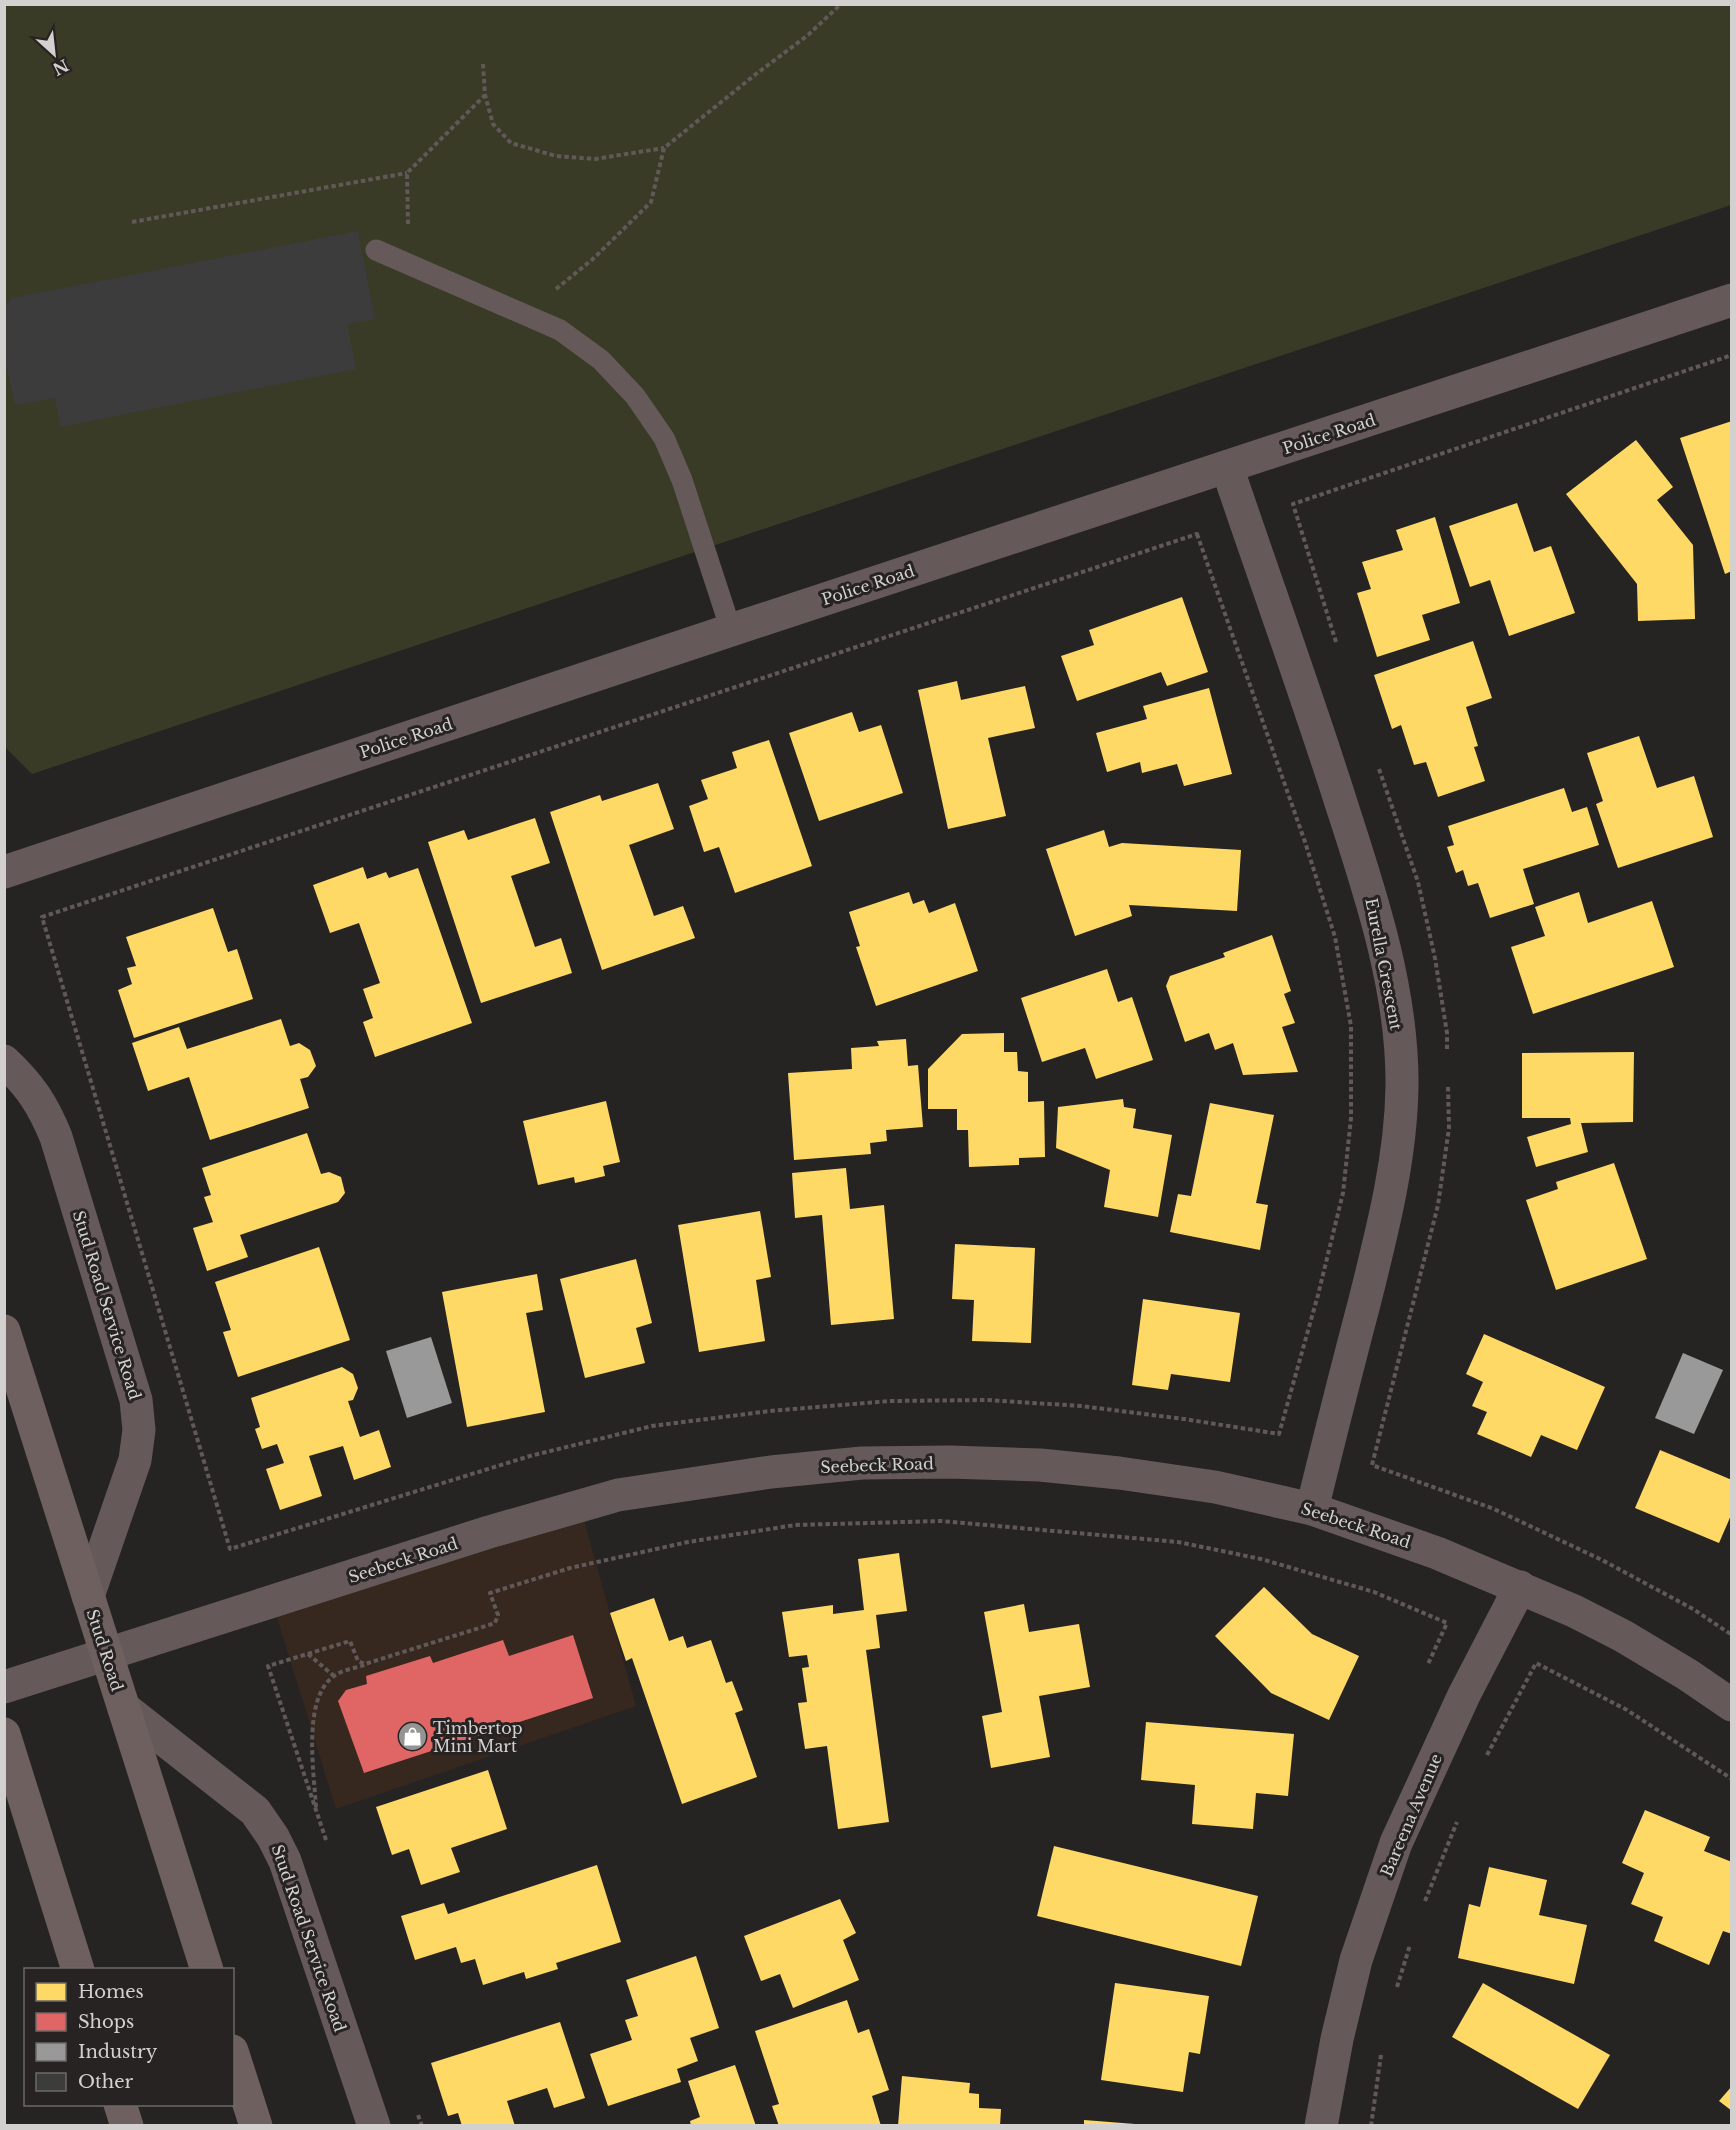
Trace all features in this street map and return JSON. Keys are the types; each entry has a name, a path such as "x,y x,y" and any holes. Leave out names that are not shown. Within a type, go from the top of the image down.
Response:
{"highway":[{"name":"Stud Road","path":"4,1331 206,1968"},
{"path":"4,1734 77,1968"},
{"path":"234,2057 256,2126"},
{"path":"121,2106 127,2126"}],"street":[{"name":"Police Road","path":"4,872 1731,300"},
{"name":"Eurella Crescent","path":"1227,467 1370,890 1385,950 1399,1039 1402,1085 1397,1151 1387,1212 1312,1509"},
{"name":"Stud Road Service Road","path":"4,1061 35,1094 56,1137 136,1400 139,1430 135,1460 88,1596"},
{"name":"Seebeck Road","path":"4,1686 489,1532 618,1495 771,1472 862,1463 950,1462 1040,1465 1119,1473 1215,1487 1312,1509 1400,1539 1574,1611 1623,1636 1688,1675 1731,1705"},
{"name":"Bareena Avenue","path":"1321,2126 1337,2038 1356,1960 1396,1842 1464,1695 1520,1587"},
{"name":"Stud Road Service Road","path":"124,1708 255,1811 273,1837 285,1861 374,2126"}],"lane":[{"path":"376,250 560,330 601,360 635,396 664,438 682,480 731,630"}],"path":[{"path":"483,64 485,95 493,123 511,143 556,156 595,159 664,148 808,35 841,4"},
{"path":"132,222 407,173 485,95"},
{"path":"525,315 593,259 651,202 664,148"},
{"path":"407,173 408,263"},
{"path":"1293,504 1731,355"},
{"path":"230,1549 42,917 1197,534 1301,831 1335,937 1351,1026 1352,1118 1343,1193 1318,1295 1279,1434"},
{"path":"1372,1465 1494,1509 1602,1560 1694,1609 1731,1635"},
{"path":"317,1813 312,1726 322,1689 334,1676 495,1623 498,1616 490,1593 570,1568 688,1542 807,1525 941,1521 1178,1542 1261,1559 1363,1589 1447,1623"},
{"path":"268,1666 350,1641 358,1661 365,1664"},
{"path":"308,1654 334,1676"},
{"path":"1482,1764 1536,1664 1627,1710 1731,1779"},
{"path":"1424,1904 1458,1817"},
{"path":"1396,1990 1413,1936"},
{"path":"1371,2126 1382,2045"}],"shaded area":[{"path":"580,1506 636,1706 336,1809 272,1601"}],"green space":[{"path":"4,5 1731,5 1731,205 32,774 4,746"}],"building: Homes":[{"path":"1732,421 1732,571 1725,574 1680,438"},
{"path":"1636,440 1673,487 1657,500 1693,545 1695,619 1638,621 1637,584 1566,494"},
{"path":"1517,503 1534,552 1551,546 1575,613 1509,636 1490,580 1470,587 1449,526"},
{"path":"1435,517 1460,603 1422,615 1430,640 1377,657 1357,593 1371,589 1362,562 1403,550 1396,530"},
{"path":"1182,597 1208,672 1167,686 1161,672 1077,701 1061,656 1094,645 1089,630"},
{"path":"1473,641 1492,698 1466,707 1478,746 1474,747 1485,781 1438,797 1426,762 1414,765 1401,725 1392,729 1374,675"},
{"path":"957,681 961,700 1025,686 1035,728 988,738 1006,816 948,829 918,690"},
{"path":"1209,688 1232,774 1184,786 1177,764 1142,773 1140,762 1107,772 1096,733 1147,719 1143,706"},
{"path":"852,712 859,732 881,725 903,793 819,821 789,733"},
{"path":"1639,736 1657,788 1694,776 1713,837 1618,868 1596,804 1603,801 1587,753"},
{"path":"769,740 812,866 735,893 719,847 704,852 689,806 708,799 701,780 737,768 732,752"},
{"path":"658,783 674,829 629,845 654,916 683,906 695,938 602,970 550,812 600,795 602,801"},
{"path":"1564,788 1572,812 1587,807 1599,845 1523,869 1534,904 1490,918 1478,883 1468,886 1463,870 1456,873 1447,847 1454,845 1448,826"},
{"path":"535,818 550,863 511,876 535,947 561,938 572,973 481,1003 428,842 464,830 468,840"},
{"path":"1104,830 1109,847 1122,843 1241,850 1237,911 1129,905 1132,916 1075,936 1046,849"},
{"path":"363,867 367,879 386,872 389,878 418,868 472,1023 375,1057 363,1022 373,1018 363,989 380,983 359,923 330,933 313,885"},
{"path":"909,892 913,904 924,900 929,913 955,903 978,971 876,1006 856,947 860,946 849,912"},
{"path":"1579,892 1588,923 1652,901 1674,967 1533,1014 1511,947 1545,936 1535,907"},
{"path":"213,908 228,952 237,949 253,999 134,1038 118,990 132,984 127,968 136,966 126,937"},
{"path":"1272,935 1291,991 1284,994 1295,1023 1282,1027 1298,1072 1243,1075 1233,1043 1215,1050 1209,1033 1185,1042 1166,986 1170,976 1225,957 1223,953"},
{"path":"1107,969 1118,1002 1132,997 1153,1060 1096,1079 1085,1048 1042,1062 1021,998"},
{"path":"281,1019 290,1046 299,1043 310,1050 316,1066 308,1077 300,1079 309,1108 210,1140 189,1077 148,1091 132,1043 179,1027 187,1049"},
{"path":"1004,1033 1004,1052 1017,1052 1018,1071 1028,1072 1028,1102 1044,1101 1045,1157 1019,1158 1019,1165 969,1167 968,1130 957,1130 957,1109 928,1109 928,1069 962,1034"},
{"path":"906,1039 908,1066 918,1065 923,1127 886,1130 887,1141 870,1143 871,1154 794,1160 788,1073 852,1069 851,1048 879,1046 877,1041"},
{"path":"1634,1052 1633,1122 1581,1123 1588,1152 1536,1167 1527,1137 1571,1124 1570,1118 1522,1118 1522,1053"},
{"path":"1123,1099 1124,1107 1136,1109 1133,1128 1172,1135 1158,1217 1104,1207 1110,1170 1056,1148 1058,1107"},
{"path":"606,1101 620,1162 603,1166 605,1176 575,1183 574,1177 538,1185 523,1121"},
{"path":"1210,1103 1274,1115 1256,1203 1268,1205 1260,1250 1170,1232 1178,1194 1191,1196"},
{"path":"307,1133 321,1174 329,1172 341,1177 345,1193 338,1202 240,1235 248,1257 207,1271 193,1228 213,1222 204,1197 211,1195 202,1168"},
{"path":"1614,1163 1647,1259 1556,1290 1526,1200 1558,1189 1556,1182"},
{"path":"846,1168 850,1209 884,1205 894,1319 831,1325 822,1215 795,1218 792,1173"},
{"path":"760,1211 771,1277 756,1280 765,1341 699,1352 678,1225"},
{"path":"955,1244 1035,1248 1031,1343 972,1341 974,1300 952,1299"},
{"path":"319,1247 350,1340 238,1377 223,1332 231,1330 215,1282"},
{"path":"636,1259 652,1323 636,1328 645,1363 585,1378 560,1279"},
{"path":"537,1274 543,1310 526,1313 545,1412 467,1427 442,1292"},
{"path":"1143,1299 1240,1313 1230,1382 1171,1374 1168,1390 1132,1385"},
{"path":"1484,1334 1605,1387 1577,1450 1541,1435 1531,1457 1477,1434 1487,1412 1472,1406 1483,1382 1466,1374"},
{"path":"342,1367 353,1374 358,1388 353,1400 348,1401 360,1437 379,1430 391,1467 354,1480 343,1446 309,1456 322,1496 280,1510 266,1469 284,1463 277,1444 262,1449 255,1429 260,1427 251,1398"},
{"path":"1660,1450 1732,1480 1732,1513 1719,1543 1635,1508"},
{"path":"899,1553 907,1611 876,1615 880,1648 866,1650 889,1822 838,1829 827,1746 805,1749 798,1703 807,1702 802,1668 809,1667 807,1655 789,1657 782,1612 833,1605 833,1614 864,1610 858,1559"},
{"path":"1264,1587 1312,1634 1359,1656 1329,1720 1271,1693 1215,1636"},
{"path":"654,1598 669,1641 683,1636 687,1648 711,1640 726,1683 732,1681 743,1710 735,1713 757,1777 682,1804 632,1658 626,1661 610,1613"},
{"path":"1024,1604 1029,1632 1079,1624 1090,1687 1039,1696 1050,1757 991,1768 982,1716 1002,1712 984,1612"},
{"path":"1146,1722 1294,1734 1288,1796 1256,1793 1253,1829 1192,1824 1195,1785 1141,1780"},
{"path":"488,1770 507,1829 451,1848 460,1872 421,1885 409,1849 392,1855 376,1807"},
{"path":"1645,1810 1710,1837 1704,1851 1732,1862 1732,1934 1723,1931 1709,1965 1654,1941 1663,1917 1631,1904 1644,1873 1622,1863"},
{"path":"1054,1846 1258,1896 1241,1966 1037,1916"},
{"path":"597,1865 621,1942 556,1963 558,1969 526,1979 524,1972 483,1985 475,1959 461,1963 456,1947 415,1960 401,1916 444,1903 448,1914"},
{"path":"1489,1867 1547,1880 1539,1915 1587,1925 1574,1984 1458,1958 1469,1904 1480,1907"},
{"path":"840,1899 856,1933 843,1940 859,1980 793,2008 780,1974 761,1981 744,1936"},
{"path":"696,1956 719,2028 690,2038 698,2061 677,2069 681,2082 608,2106 590,2054 632,2040 625,2020 638,2016 626,1980"},
{"path":"1115,1983 1209,1996 1200,2054 1189,2052 1183,2092 1101,2080"},
{"path":"1483,1983 1610,2055 1578,2109 1452,2037"},
{"path":"847,2000 858,2033 869,2029 889,2090 872,2096 881,2126 779,2126 772,2106 779,2104 755,2031"},
{"path":"560,2022 585,2098 554,2108 547,2088 507,2101 515,2126 462,2126 458,2113 448,2116 431,2063"},
{"path":"735,2065 756,2126 691,2126 690,2121 700,2117 688,2081"},
{"path":"902,2076 970,2083 969,2093 979,2094 979,2108 1001,2109 1000,2126 898,2126"},
{"path":"1732,2086 1732,2111 1719,2101"},
{"path":"1084,2120 1135,2124 1135,2126 1084,2126"}],"building: Shops":[{"name":"Timbertop Mini Mart","path":"573,1635 593,1698 364,1773 338,1701 346,1690 367,1684 366,1676 430,1656 433,1663 503,1640 509,1656"}],"building: Industry":[{"path":"431,1337 452,1403 407,1418 386,1351"},
{"path":"1683,1353 1723,1370 1694,1434 1655,1418"}],"building: Other":[{"path":"358,231 375,319 347,324 356,369 60,427 55,398 15,405 4,354 4,308 12,298"}],"place":[{"name":"Timbertop Mini Mart","path":"412,1737"}]}
